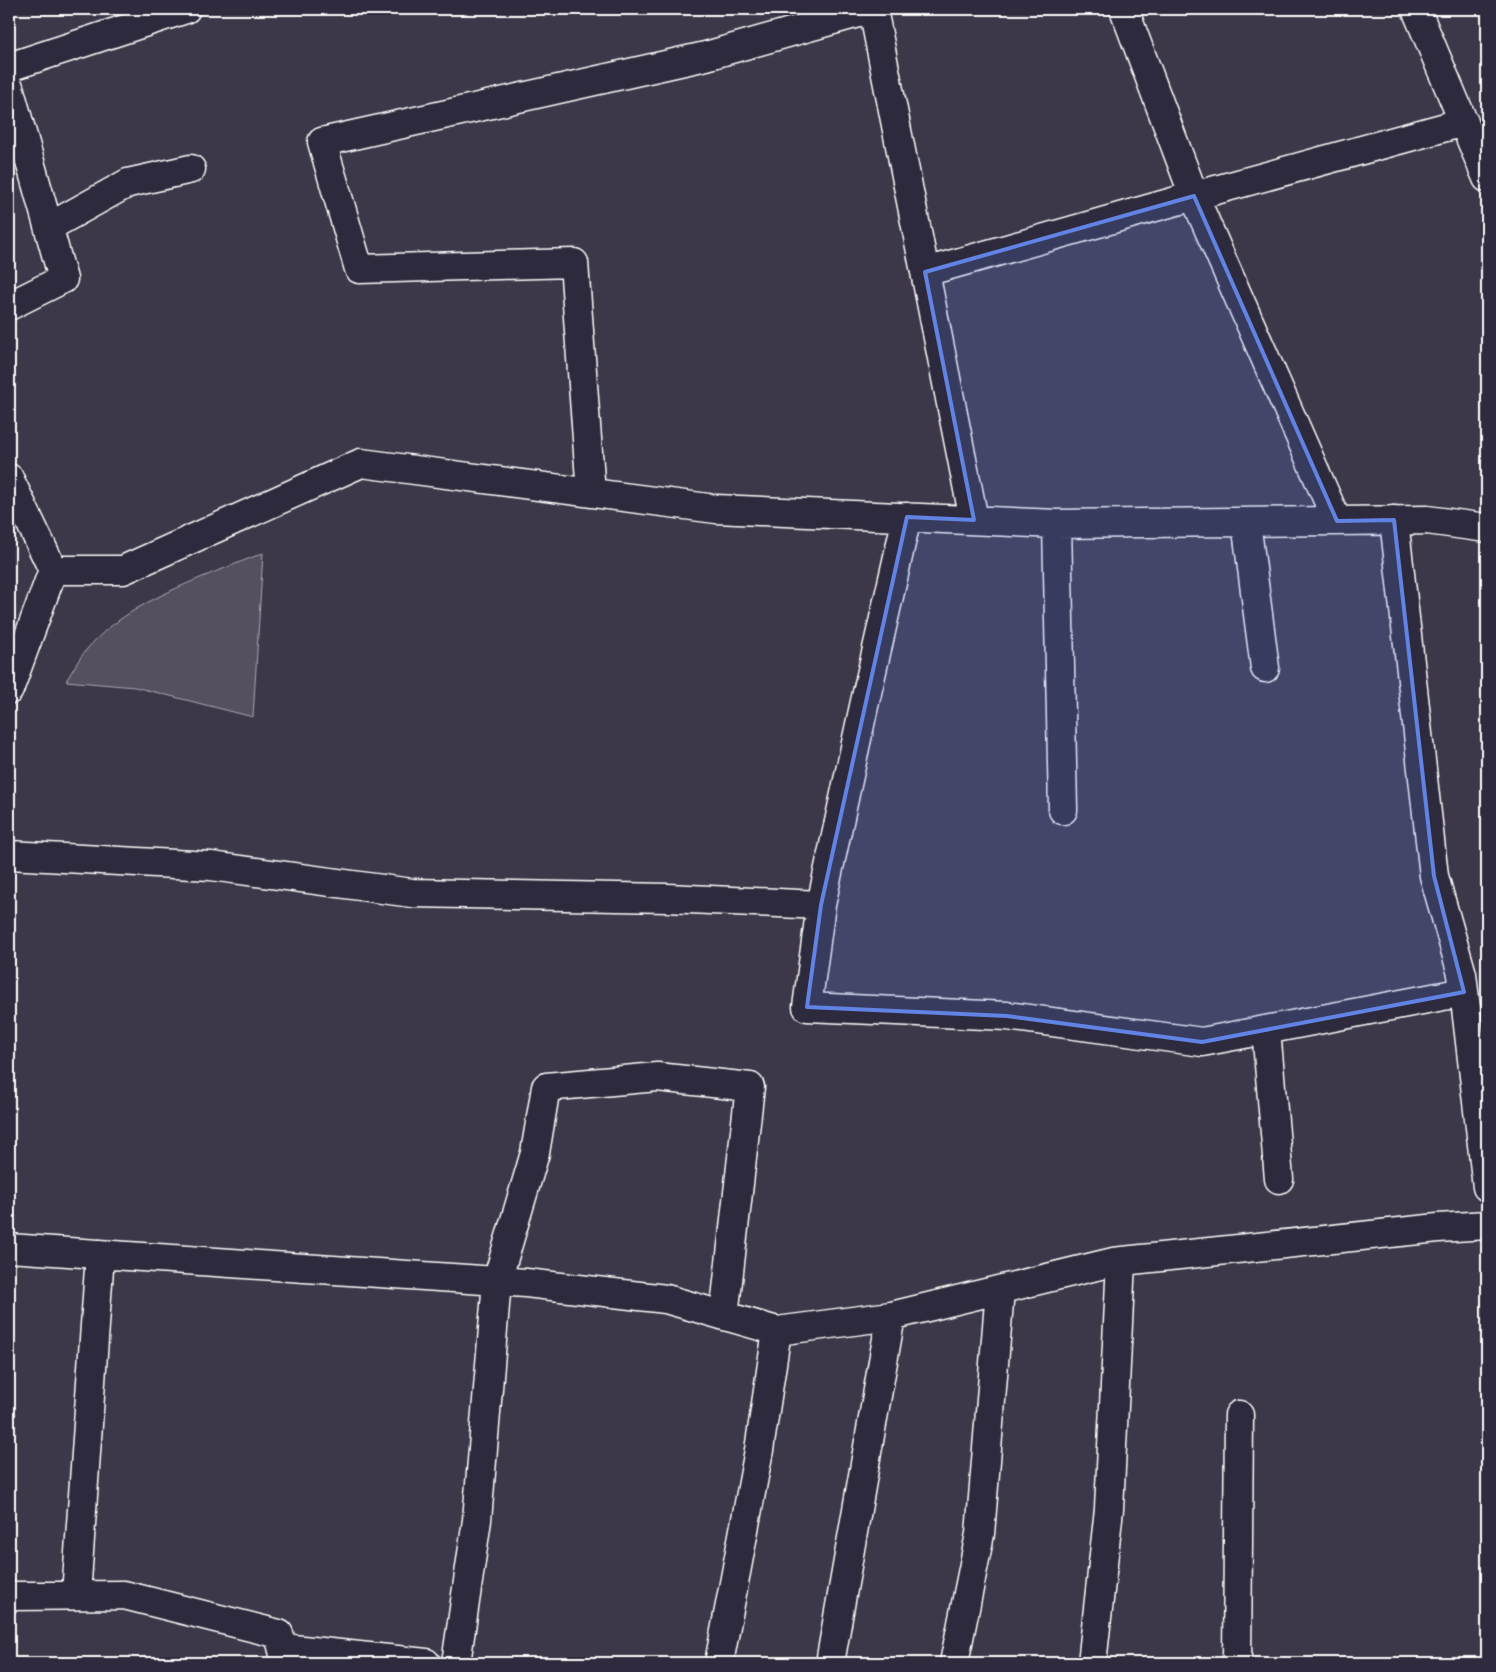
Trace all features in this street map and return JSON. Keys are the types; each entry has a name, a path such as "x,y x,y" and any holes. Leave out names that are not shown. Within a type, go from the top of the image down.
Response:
{"street":[{"path":"9,67 186,9"},
{"path":"591,493 574,263 359,269 322,142 706,56 873,9 974,520"},
{"path":"1124,9 1194,196 1337,521"},
{"path":"1416,9 1487,178"},
{"path":"9,87 64,279 9,306"},
{"path":"925,272 1464,122"},
{"path":"49,227 128,183 191,169"},
{"path":"54,570 122,570 361,463 716,509 1057,524 1427,520 1487,528"},
{"path":"9,690 54,570 10,484"},
{"path":"907,518 821,905 807,1007 1007,1016 1202,1042 1464,992"},
{"path":"1394,520 1434,876 1462,974 1487,1187"},
{"path":"1246,522 1265,668"},
{"path":"1057,524 1063,810"},
{"path":"9,855 210,866 412,893 666,898 821,905"},
{"path":"1266,1030 1279,1179"},
{"path":"456,1663 477,1520 497,1281 535,1153 546,1087 657,1077 750,1087 724,1316"},
{"path":"9,1248 497,1281 666,1299 777,1331 891,1316 1121,1261 1438,1228 1487,1225"},
{"path":"76,1595 100,1254"},
{"path":"1092,1663 1109,1509 1121,1261"},
{"path":"954,1663 980,1534 1000,1290"},
{"path":"830,1663 891,1316"},
{"path":"719,1663 759,1450 777,1331"},
{"path":"1237,1663 1239,1415"},
{"path":"9,1596 124,1595 279,1634 284,1656 426,1663"}],"highlighted area":[{"path":"1194,196 1337,521 1394,520 1434,876 1464,992 1202,1042 1007,1016 807,1007 821,905 907,517 974,520 925,272"}],"shaded area":[{"path":"263,553 253,717 135,687 66,681 87,649 123,617 193,581"}]}
